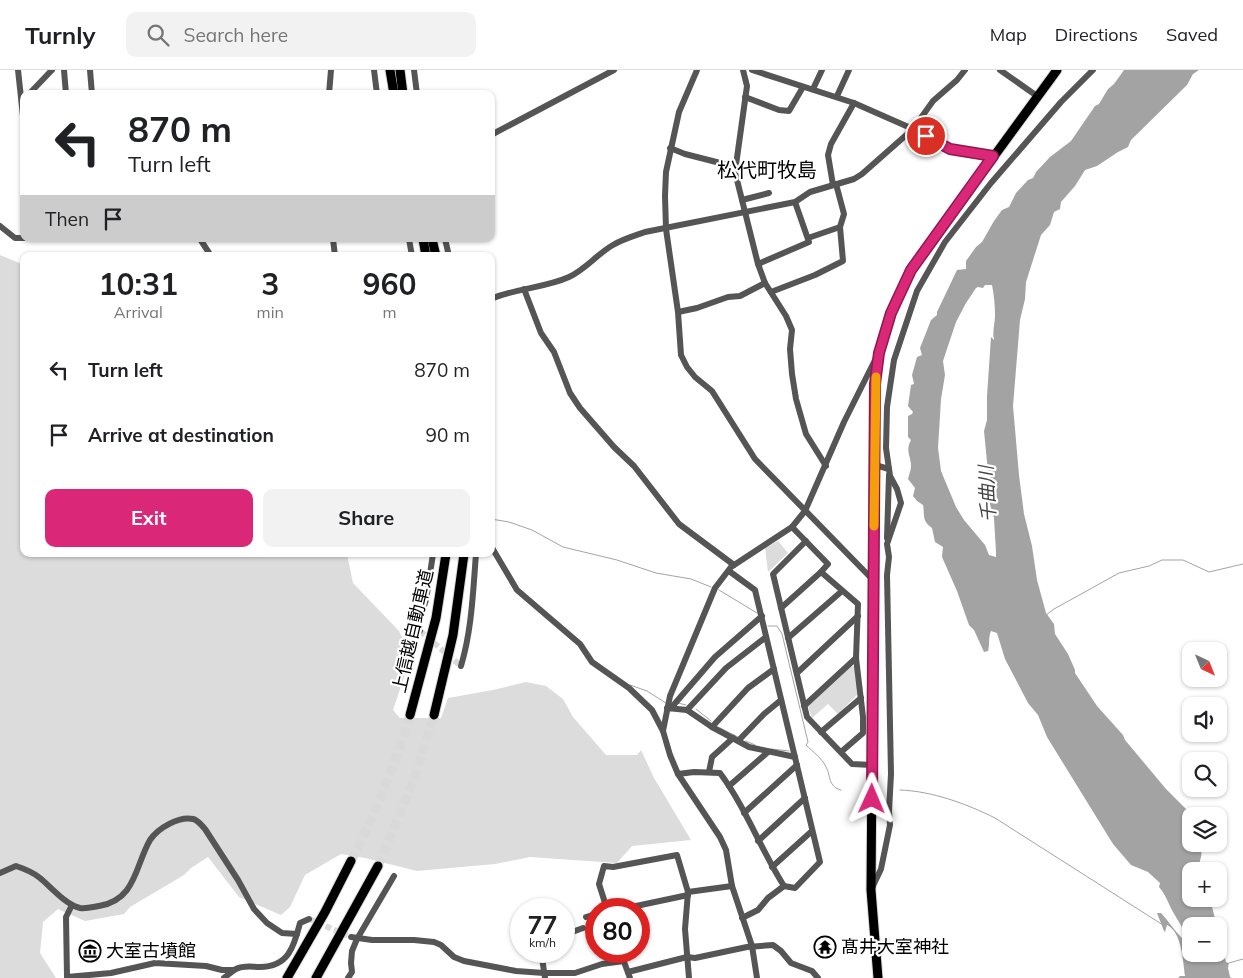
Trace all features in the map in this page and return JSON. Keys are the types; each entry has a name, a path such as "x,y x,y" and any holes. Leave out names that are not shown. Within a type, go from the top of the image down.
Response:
{"highway":[{"path":"390,70 393,90"},
{"path":"400,70 402,90"},
{"path":"878,978 871,890 875,384 879,353 891,313 911,270 1057,70"},
{"name":"上信越自動車道","path":"410,715 436,618 446,557"},
{"name":"上信越自動車道","path":"434,715 453,635 464,557"},
{"path":"287,978 351,861"},
{"path":"316,978 378,866"}],"street":[{"path":"18,70 21,90"},
{"path":"33,90 52,70"},
{"path":"64,70 66,90"},
{"path":"90,70 92,90"},
{"path":"329,90 331,70"},
{"path":"374,70 376,90"},
{"path":"414,70 416,90"},
{"path":"495,132 614,70"},
{"path":"697,70 678,112 666,172 666,229 682,355 687,367 695,377 712,392 755,459 874,581"},
{"path":"743,70 747,86 735,172 758,264 765,283 792,330 790,348 792,374 796,399 806,434 826,466"},
{"path":"752,70 837,96 913,129 950,149 993,156"},
{"path":"813,89 822,70"},
{"path":"837,96 850,70"},
{"path":"495,298 568,277 579,271 613,244 626,238 645,232 795,202 810,192 854,179 913,129 932,101 957,80 965,70"},
{"path":"1000,70 1037,96"},
{"path":"887,544 901,503 897,489 890,476 886,448 890,381 901,338 917,291 945,242 991,183 1061,102 1092,70"},
{"path":"746,97 779,110 789,110 803,87"},
{"path":"771,292 815,275 843,261 840,227 844,214 829,170 828,155 831,144 854,103"},
{"path":"670,148 685,154 736,167"},
{"path":"742,200 769,193"},
{"path":"758,264 809,242 795,202"},
{"path":"0,226 15,238 20,238"},
{"path":"808,238 840,227"},
{"path":"678,312 698,308 728,297 740,296 765,283"},
{"path":"524,290 541,332 554,352 567,387 580,408 614,447 634,466 679,524 734,565"},
{"path":"663,731 670,696 715,588 734,565 792,527 805,511 844,422 879,353"},
{"path":"874,465 889,470"},
{"path":"871,890 882,869 890,825 891,774 887,575 889,558 887,544 889,470"},
{"path":"781,608 828,564 792,527"},
{"path":"806,542 773,574 807,717 852,764 872,765"},
{"path":"495,553 517,590 580,644 592,662 629,688 652,710 663,731 678,774 720,837 726,850 732,886 752,946 757,978"},
{"path":"420,631 416,629 426,600 433,557"},
{"path":"461,666 470,623 476,557"},
{"path":"729,571 755,590 820,862 795,888 784,886 768,898 758,910 742,918"},
{"path":"821,572 858,604 856,658 863,733 841,752"},
{"path":"788,638 842,591"},
{"path":"669,708 715,657 762,616"},
{"path":"796,673 858,616"},
{"path":"687,710 726,668 766,637"},
{"path":"804,706 856,658"},
{"path":"712,727 748,688 774,669"},
{"path":"821,732 861,698"},
{"path":"709,772 712,757 781,700"},
{"path":"669,708 687,710 712,727 749,747 795,758"},
{"path":"729,786 768,752"},
{"path":"744,813 797,766"},
{"path":"678,774 720,773 784,886"},
{"path":"758,841 804,798"},
{"path":"0,873 16,866 28,870 39,877 72,905 80,908 106,905 127,891 142,862 151,838 165,826 182,819 193,819 198,821 205,829 238,880 254,909 267,923 282,933 297,934"},
{"path":"772,867 812,831"},
{"path":"603,898 599,884 604,866 613,867 677,855 688,893 685,929 689,978"},
{"path":"348,978 352,972 354,938 394,876"},
{"path":"650,902 688,893 732,886"},
{"path":"72,905 66,922 67,977 111,973 155,963 201,966 222,970 234,970 246,966 265,967 281,963 291,951 300,923 309,919"},
{"path":"575,931 583,928"},
{"path":"354,938 434,942 441,945 454,957 464,961 545,976 575,973 607,963"},
{"path":"624,963 629,975 687,957 695,958 752,946 773,945 791,963 812,971 818,978"},
{"path":"543,963 545,976"},
{"path":"224,978 234,970"}],"shaded area":[{"path":"1124,70 1199,70 1193,74 1187,85 1131,140 1128,147 1097,166 1085,170 1075,186 1061,202 1060,209 1054,212 1050,225 1041,235 1026,282 1025,299 1020,320 1013,406 1019,475 1024,514 1032,546 1037,580 1046,613 1054,624 1055,634 1068,654 1075,673 1097,706 1166,789 1184,807 1182,807 1182,852 1201,852 1200,862 1182,862 1182,907 1212,907 1215,917 1182,917 1182,927 1159,887 1160,883 1148,872 1131,865 1113,844 1047,737 1038,715 1028,703 1005,659 997,633 991,631 988,651 984,652 974,630 969,625 942,557 943,547 935,542 932,528 924,517 923,505 913,496 915,488 908,479 911,462 908,450 911,440 908,437 908,416 913,412 908,406 911,385 914,384 912,375 917,357 922,355 920,348 931,320 937,315 957,270 966,269 966,261 982,242 1002,210 1009,207 1016,193 1028,180 1033,178 1050,157 1071,141","holes":["992,285 994,340 991,337 987,420 984,431 988,472 986,481 994,518 996,557 989,555 985,545 964,520 956,507 941,471 938,448 941,399 945,375 943,361 956,322 976,288"]},
{"path":"0,255 20,263 20,557 348,557 353,583 399,631 411,656 393,710 400,718 441,718 448,698 526,682 546,686 563,699 573,717 606,755 637,755 641,750 654,778 691,840 632,846 617,863 530,857 495,864 417,871 341,854 305,875 290,907 281,915 239,897 208,857 184,875 130,907 124,914 85,921 58,909 43,922 40,953 56,978 0,978"},
{"path":"778,541 788,553 768,572 765,548"},
{"path":"852,666 856,667 858,694 838,714 828,704 812,718 808,706"},
{"path":"1157,913 1161,913 1182,937 1182,956 1176,934 1167,925 1164,931"},
{"path":"1183,962 1226,962 1229,963 1228,968 1232,978 1178,978 1185,976"}],"waterway":[{"path":"495,520 509,522 532,530 563,547 617,560 656,573 691,579 711,587"},
{"path":"1046,615 1119,573 1149,566 1162,560 1183,560 1209,572 1243,564"},
{"path":"719,590 757,613"},
{"path":"768,626 777,626 782,634 808,742 806,745 820,758 828,770 832,784 841,790"},
{"path":"630,685 647,691 666,703"},
{"path":"678,703 686,705"},
{"path":"696,709 711,721"},
{"path":"720,728 738,737"},
{"path":"746,741 755,745"},
{"path":"771,749 789,751"},
{"path":"900,790 949,799 995,818 1163,925"},
{"path":"1229,963 1243,959"}],"tunnel":[{"path":"420,631 461,666"},
{"path":"351,861 384,790 410,715"},
{"path":"378,866 414,780 434,715"},
{"path":"309,919 351,937"}],"slow traffic":[{"path":"874,526 876,377"}],"place":[{"name":"髙井大室神社","path":"825,947"},
{"name":"大室古墳館","path":"90,951"}],"district":[{"name":"松代町牧島","path":"767,170"}],"route":[{"path":"872,799 875,384 879,353 891,313 911,270 993,156 950,149 926,136"}],"water label":[{"name":"千曲川","path":"987,494"}]}
